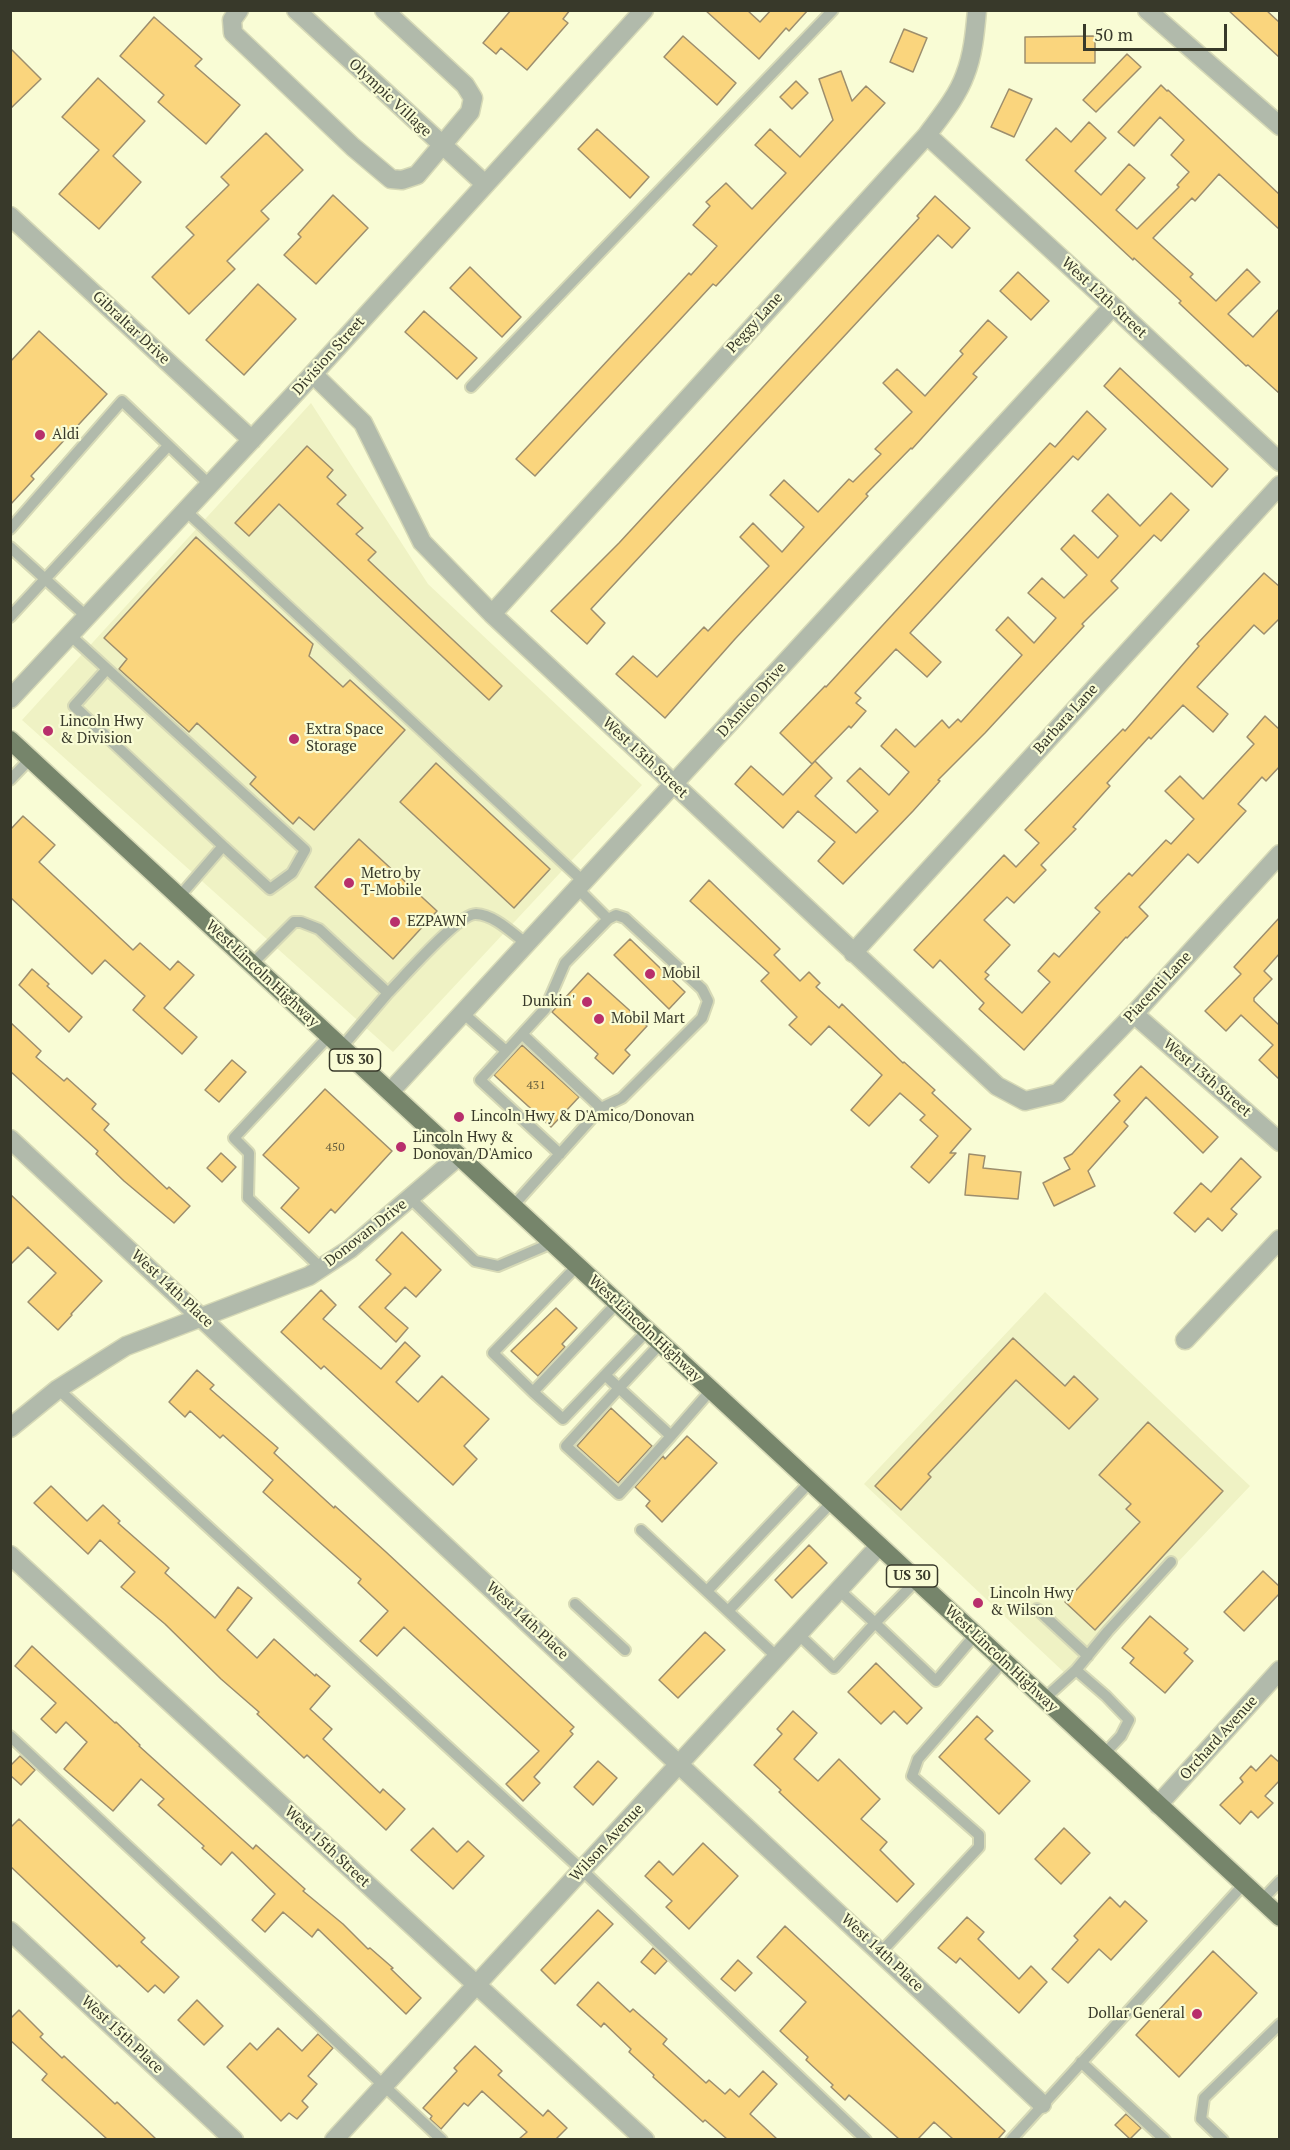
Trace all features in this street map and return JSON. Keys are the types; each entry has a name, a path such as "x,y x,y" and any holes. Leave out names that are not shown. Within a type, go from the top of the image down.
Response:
{"main road":[{"name":"West Lincoln Highway","path":"10,740 1280,1917"}],"street":[{"path":"239,10 232,20 233,33 352,147 391,179 402,180 417,175 442,147 470,112 473,98 465,85 384,10"},
{"name":"Olympic Village","path":"296,10 442,147 485,184"},
{"name":"Division Street","path":"10,699 313,374 645,10"},
{"name":"Peggy Lane","path":"492,614 927,135 949,106 965,76 972,52 977,10"},
{"path":"1147,10 1280,126"},
{"name":"West 12th Street","path":"927,135 1280,462"},
{"name":"Gibraltar Drive","path":"10,216 252,440"},
{"name":"D'Amico Drive","path":"390,1092 1113,306"},
{"name":"West 13th Street","path":"313,374 363,423 422,542 492,614 997,1086 1025,1101"},
{"name":"Barbara Lane","path":"853,953 1280,485"},
{"name":"Piacenti Lane","path":"1025,1101 1058,1093 1134,1014 1280,854"},
{"name":"West 13th Street","path":"1134,1014 1280,1142"},
{"name":"West 14th Place","path":"10,1139 680,1763 1042,2104"},
{"name":"Donovan Drive","path":"10,1428 58,1389 126,1346 203,1318 309,1276 321,1269 350,1249 459,1156"},
{"path":"1185,1340 1280,1239"},
{"name":"Wilson Avenue","path":"334,2139 879,1546"},
{"name":"West 15th Street","path":"10,1555 645,2139"},
{"name":"Orchard Avenue","path":"1158,1805 1280,1670"},
{"name":"West 15th Place","path":"10,1931 234,2139"}],"lane":[{"path":"471,387 834,10"},
{"path":"10,529 122,401 210,485"},
{"path":"10,617 168,446"},
{"path":"186,511 581,886 608,919"},
{"path":"10,547 87,617"},
{"path":"70,635 305,850 292,873 270,889 74,706 106,669"},
{"path":"10,780 30,759"},
{"path":"180,897 223,846"},
{"path":"321,1269 248,1198 249,1153 234,1138 388,993 458,921 474,913 489,916 527,944"},
{"path":"513,1206 560,1154 601,1108 622,1098 702,1018 708,1001 702,989 625,918 616,915 608,919 565,963 545,1009 480,1080 560,1154"},
{"path":"252,964 294,922 301,922 319,929 388,993"},
{"path":"463,1013 507,1051"},
{"path":"522,1034 601,1108"},
{"path":"410,1198 475,1261 498,1266 552,1243"},
{"path":"577,1266 493,1353 533,1392 563,1419 647,1330"},
{"path":"533,1392 617,1303"},
{"path":"661,1343 566,1446 619,1494 711,1390"},
{"path":"605,1375 671,1436"},
{"path":"58,1389 582,1870 866,2139"},
{"path":"707,1591 810,1482"},
{"path":"728,1611 832,1502"},
{"path":"642,1530 777,1657"},
{"path":"1044,1699 1076,1670 1171,1562"},
{"path":"798,1634 834,1668 916,1581"},
{"path":"839,1590 936,1681 975,1635"},
{"path":"575,1604 625,1650"},
{"path":"1037,1610 1088,1656"},
{"path":"881,1952 979,1847 979,1835 912,1776 918,1759 1003,1661"},
{"path":"1076,1670 1129,1720 1121,1736 1104,1754"},
{"path":"10,1736 442,2139"},
{"path":"1262,1901 1280,1881"},
{"path":"1011,2139 1244,1884"},
{"path":"1223,2139 1201,2119 1204,2098 1280,2024"},
{"path":"1081,2062 1165,2139"}],"shaded area":[{"path":"311,403 428,584 642,785 393,1052 22,720"},
{"path":"1045,1292 1250,1486 1069,1677 864,1484"}],"building":[{"path":"511,10 570,10 563,19 568,23 527,70 501,48 496,54 483,43"},
{"path":"705,10 747,10 760,22 771,10 808,10 789,31 786,28 759,59"},
{"path":"1228,10 1266,10 1280,23 1280,58"},
{"path":"154,17 202,59 195,66 240,105 206,144 158,102 164,95 120,56"},
{"path":"904,29 927,38 913,72 890,62"},
{"path":"683,36 736,83 717,105 664,57"},
{"path":"1095,36 1095,63 1025,63 1025,37"},
{"path":"10,48 41,79 10,109"},
{"path":"1127,54 1141,67 1096,112 1083,100"},
{"path":"841,71 852,101 866,86 885,103 716,286 713,284 535,476 516,459 689,273 691,275 717,246 693,225 710,206 706,202 726,183 752,209 786,173 755,145 770,129 800,157 833,120 819,79"},
{"path":"98,78 145,121 113,156 141,182 99,229 59,194 99,150 62,117"},
{"path":"796,81 808,93 792,109 780,97"},
{"path":"1161,85 1280,195 1280,230 1219,174 1195,201 1192,198 1153,238 1193,274 1190,277 1216,301 1247,269 1260,282 1228,314 1253,337 1280,308 1280,394 1248,365 1246,366 1179,303 1181,301 1134,258 1133,260 1026,160 1056,128 1071,142 1089,122 1106,138 1075,171 1101,195 1129,164 1145,178 1116,210 1137,229 1179,187 1177,185 1189,172 1171,155 1184,140 1160,117 1134,146 1118,132"},
{"path":"1009,89 1032,99 1014,137 991,127"},
{"path":"597,129 649,177 630,198 578,149"},
{"path":"266,133 303,170 261,211 269,219 227,261 235,269 189,314 152,277 194,235 186,227 229,185 221,177"},
{"path":"333,195 368,228 316,284 284,255 301,237 298,234"},
{"path":"935,196 970,228 952,248 938,235 591,609 605,623 587,644 551,611 619,543 919,218 917,216"},
{"path":"470,267 521,317 502,337 450,288"},
{"path":"1018,272 1049,301 1031,320 1000,291"},
{"path":"258,284 296,319 244,375 206,340"},
{"path":"424,311 477,358 457,379 405,332"},
{"path":"988,320 1007,337 973,374 977,377 912,449 866,494 868,496 665,718 616,674 633,656 657,677 704,627 708,631 769,566 740,537 753,523 782,552 804,527 770,495 784,480 818,512 849,479 853,482 881,454 875,449 912,412 883,383 897,369 925,396 963,354 960,351"},
{"name":"Aldi","path":"39,331 107,394 31,476 34,479 10,505 10,362"},
{"path":"1120,368 1228,469 1212,487 1104,386"},
{"path":"1087,411 1106,429 1078,460 1073,456 910,633 941,662 927,677 896,649 855,693 861,698 856,703 866,711 812,764 780,733 826,687 1050,443 1055,447"},
{"path":"307,446 333,470 327,477 346,495 337,504 363,528 356,534 376,552 368,560 502,686 489,700 279,504 249,536 235,523"},
{"path":"1171,493 1189,510 1161,541 1154,535 1111,581 1118,588 1082,624 1084,626 843,884 818,861 835,842 798,811 783,828 735,784 751,766 783,795 815,761 832,778 815,796 856,833 878,811 847,781 860,768 889,795 909,772 881,746 896,729 915,747 942,720 949,728 958,719 961,722 1022,655 996,630 1008,617 1034,643 1056,618 1028,593 1042,578 1064,598 1087,575 1061,549 1074,535 1098,558 1118,536 1092,511 1108,494 1140,526"},
{"path":"196,537 313,644 309,656 343,687 350,680 405,730 314,830 299,817 293,824 250,784 256,777 197,723 189,732 119,669 127,659 104,638"},
{"path":"1264,573 1280,587 1280,618 1264,634 1254,625 1197,687 1228,714 1213,732 1183,705 1151,739 1149,737 1107,783 1110,786 1073,827 1076,829 1041,865 1046,870 1014,903 1007,897 984,920 1010,945 985,972 989,975 985,979 1022,1013 1050,982 1038,971 1054,953 1059,957 1100,912 1095,908 1129,873 1132,876 1166,840 1171,844 1194,819 1165,791 1180,776 1203,799 1254,744 1247,737 1265,716 1280,730 1280,766 1266,781 1262,777 1238,804 1246,811 1198,863 1188,854 1139,907 1148,916 1126,937 1024,1050 979,1009 984,1003 940,960 933,968 914,950 1004,855 1016,867 1039,843 1025,830 1123,729 1125,731 1199,646 1197,644"},
{"path":"436,763 550,869 514,908 400,802"},
{"path":"23,816 55,845 39,862 133,950 140,943 170,970 178,961 194,975 164,1008 197,1037 182,1054 133,1010 145,996 105,960 92,974 10,897 10,830"},
{"path":"359,839 437,911 393,959 315,887"},
{"path":"709,880 780,949 774,955 800,981 809,972 820,983 816,987 839,1008 842,1004 903,1063 935,1090 932,1093 971,1129 950,1153 956,1153 929,1183 911,1167 938,1136 920,1120 925,1115 900,1093 869,1126 851,1110 882,1075 829,1026 811,1045 789,1025 797,1017 761,981 769,973 690,901"},
{"path":"1280,917 1280,953 1264,971 1272,979 1254,998 1254,1001 1280,1026 1280,1080 1259,1060 1273,1045 1241,1015 1226,1031 1205,1011 1241,974 1234,967"},
{"name":"Mobil","path":"630,939 685,992 669,1009 614,955"},
{"path":"32,969 49,984 47,986 82,1017 69,1032 19,985"},
{"name":"Mobil Mart","path":"588,973 647,1026 625,1050 630,1055 613,1074 595,1058 598,1054 552,1012"},
{"path":"10,1022 41,1051 36,1057 64,1081 67,1078 96,1104 92,1109 109,1124 104,1130 167,1189 169,1187 190,1206 174,1223 124,1181 96,1154 98,1151 10,1071"},
{"path":"522,1045 579,1097 551,1127 494,1075"},
{"path":"232,1060 246,1072 219,1102 205,1090"},
{"path":"1141,1066 1218,1137 1203,1153 1146,1097 1124,1122 1128,1126 1088,1171 1095,1186 1054,1206 1043,1183 1070,1169 1064,1158 1072,1154 1120,1101 1114,1095"},
{"path":"325,1089 392,1151 335,1213 331,1209 309,1233 281,1208 299,1188 263,1155"},
{"path":"221,1153 236,1167 222,1182 207,1168"},
{"path":"969,1154 985,1156 983,1168 1021,1172 1018,1199 965,1195"},
{"path":"1241,1158 1261,1177 1231,1209 1237,1214 1222,1231 1208,1218 1195,1232 1174,1213 1201,1183 1211,1192"},
{"path":"10,1194 102,1281 58,1330 28,1302 56,1273 28,1247 10,1265"},
{"path":"402,1232 441,1270 416,1297 405,1287 385,1308 408,1328 396,1342 359,1307 391,1274 376,1260"},
{"path":"321,1290 336,1305 323,1319 381,1369 405,1342 420,1356 396,1382 418,1402 442,1376 489,1419 464,1446 477,1459 453,1485 324,1366 321,1369 281,1332"},
{"path":"556,1308 577,1328 562,1344 565,1347 538,1376 511,1351"},
{"path":"1013,1338 1065,1386 1074,1376 1098,1399 1069,1429 1016,1380 928,1474 931,1477 901,1510 875,1486"},
{"path":"197,1370 214,1385 210,1389 278,1448 274,1453 386,1552 574,1727 570,1731 573,1734 534,1777 540,1783 523,1801 506,1784 539,1751 404,1627 377,1656 360,1641 388,1611 358,1583 361,1579 263,1492 273,1480 223,1435 220,1438 190,1411 185,1417 169,1402"},
{"path":"611,1408 652,1446 618,1483 577,1446"},
{"path":"1148,1422 1223,1491 1095,1630 1065,1602 1140,1522 1126,1509 1131,1504 1099,1475"},
{"path":"687,1436 717,1463 662,1522 646,1506 650,1501 635,1487 663,1456 665,1459"},
{"path":"51,1486 87,1521 103,1505 120,1521 118,1523 169,1568 165,1573 215,1618 238,1587 252,1598 227,1630 257,1658 274,1639 315,1676 316,1674 330,1686 310,1709 332,1729 323,1739 380,1793 383,1789 405,1809 386,1830 307,1755 304,1758 257,1714 259,1712 221,1679 165,1624 121,1587 135,1572 100,1540 88,1554 34,1503"},
{"path":"809,1545 827,1563 792,1598 775,1580"},
{"path":"1263,1571 1280,1587 1280,1593 1244,1631 1224,1612"},
{"path":"1150,1616 1188,1649 1184,1653 1193,1661 1165,1693 1130,1663 1134,1658 1122,1648"},
{"path":"705,1632 725,1650 678,1698 659,1680"},
{"path":"32,1646 253,1849 256,1845 305,1889 303,1891 343,1924 368,1949 370,1948 393,1968 391,1969 421,1998 406,2014 318,1929 312,1937 283,1912 265,1932 252,1920 275,1894 232,1852 221,1865 202,1848 204,1846 158,1805 164,1799 141,1779 113,1811 64,1769 87,1742 66,1722 56,1733 41,1719 56,1703 15,1666"},
{"path":"876,1663 922,1708 907,1724 894,1711 881,1724 848,1692"},
{"path":"793,1711 817,1733 794,1759 818,1781 839,1759 880,1799 861,1819 887,1842 880,1850 914,1884 897,1902 779,1792 781,1790 754,1765 782,1734 777,1729"},
{"path":"977,1716 993,1731 985,1739 1030,1781 999,1814 939,1757"},
{"path":"1271,1755 1280,1763 1280,1780 1265,1796 1273,1803 1258,1818 1251,1811 1240,1824 1220,1805 1243,1782 1240,1778 1251,1766 1256,1771"},
{"path":"20,1756 35,1770 21,1785 10,1775 10,1766"},
{"path":"598,1761 617,1778 593,1805 574,1787"},
{"path":"19,1819 145,1938 141,1942 179,1977 164,1993 155,1985 148,1992 119,1965 117,1967 10,1866 10,1828"},
{"path":"433,1828 457,1852 468,1841 484,1856 453,1889 411,1850"},
{"path":"1064,1828 1090,1853 1061,1884 1035,1859"},
{"path":"703,1843 738,1876 689,1929 666,1907 672,1901 645,1876 659,1861 673,1875"},
{"path":"1110,1897 1120,1907 1125,1901 1147,1921 1111,1960 1099,1949 1068,1983 1052,1969 1078,1940 1074,1936"},
{"path":"598,1910 613,1924 555,1984 541,1970"},
{"path":"967,1917 984,1932 978,1939 1019,1979 1031,1966 1047,1982 1019,2013 960,1958 956,1963 938,1948"},
{"path":"785,1926 1005,2131 998,2139 953,2139 934,2122 918,2139 899,2139 849,2095 845,2100 831,2087 833,2085 806,2060 808,2057 780,2031 806,2002 757,1957"},
{"path":"653,1948 667,1961 655,1974 641,1962"},
{"name":"Dollar General","path":"1213,1951 1257,1993 1179,2077 1136,2035"},
{"path":"738,1960 752,1973 735,1991 721,1979"},
{"path":"598,1982 630,2012 633,2009 667,2039 663,2044 706,2083 709,2080 725,2094 730,2089 739,2097 763,2071 777,2084 750,2114 777,2139 727,2139 705,2120 703,2122 653,2077 654,2075 629,2052 631,2049 604,2023 601,2027 577,2005"},
{"path":"197,2000 223,2026 204,2045 178,2020"},
{"path":"19,2010 43,2034 40,2037 62,2058 64,2056 156,2139 107,2139 42,2080 47,2074 10,2040 10,2019"},
{"path":"278,2028 302,2051 318,2034 333,2048 308,2076 317,2084 302,2101 308,2107 297,2119 289,2113 281,2121 227,2067 250,2043 257,2050"},
{"path":"475,2046 502,2071 498,2075 543,2116 548,2110 567,2128 556,2139 519,2139 527,2132 482,2091 468,2106 464,2103 441,2129 430,2119 432,2116 423,2108 457,2071 454,2068"},
{"path":"1126,2114 1141,2128 1130,2139 1115,2125"}],"place":[{"name":"Aldi","path":"40,435"},
{"name":"Lincoln Hwy & Division","path":"48,731"},
{"name":"Extra Space Storage","path":"294,739"},
{"name":"Metro by T-Mobile","path":"349,883"},
{"name":"EZPAWN","path":"395,922"},
{"name":"Mobil","path":"650,974"},
{"name":"Dunkin'","path":"587,1002"},
{"name":"Mobil Mart","path":"599,1019"},
{"name":"Lincoln Hwy & D'Amico/Donovan","path":"459,1117"},
{"name":"Lincoln Hwy & Donovan/D'Amico","path":"401,1147"},
{"name":"Lincoln Hwy & Wilson","path":"978,1603"},
{"name":"Dollar General","path":"1197,2014"}]}
